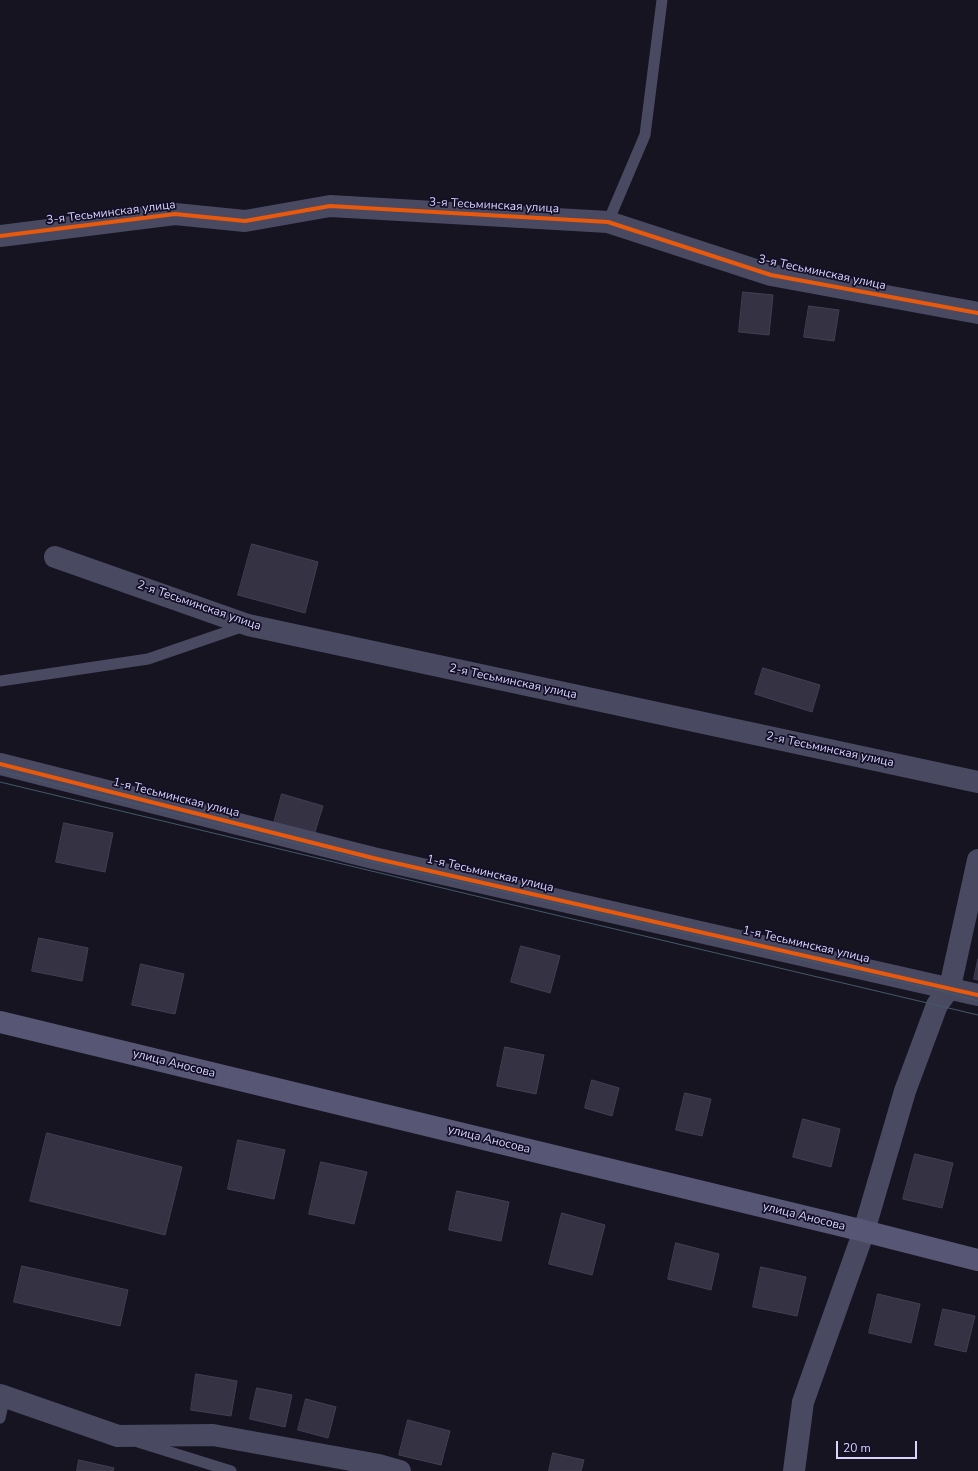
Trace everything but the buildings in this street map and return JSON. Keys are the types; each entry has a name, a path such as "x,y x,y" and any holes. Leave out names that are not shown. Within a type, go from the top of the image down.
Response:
{"main road":[{"name":"улица Аносова","path":"0,1022 864,1231 978,1260"}],"street":[{"name":"3-я Тесьминская улица","path":"0,236 175,214 245,221 330,206 608,222 771,275 978,313"},
{"name":"2-я Тесьминская улица","path":"55,557 248,625 978,782"},
{"name":"1-я Тесьминская улица","path":"0,764 373,858 950,987 978,995"},
{"path":"794,1471 803,1402 864,1231 905,1092 937,1005 950,987 978,860"},
{"path":"2,1396 118,1436 213,1435 379,1465 400,1471"}],"lane":[{"path":"608,222 645,135 662,0"},
{"path":"0,681 148,659 248,625"},
{"path":"0,1418 2,1396"},
{"path":"118,1436 231,1471"}],"tram line":[{"path":"0,771 373,862 946,992 978,1001"},
{"path":"0,782 978,1015"}],"cycle path":[{"path":"0,236 175,214 245,221 330,206 608,222 771,275 978,313"},
{"path":"0,764 373,858 978,995"}]}
